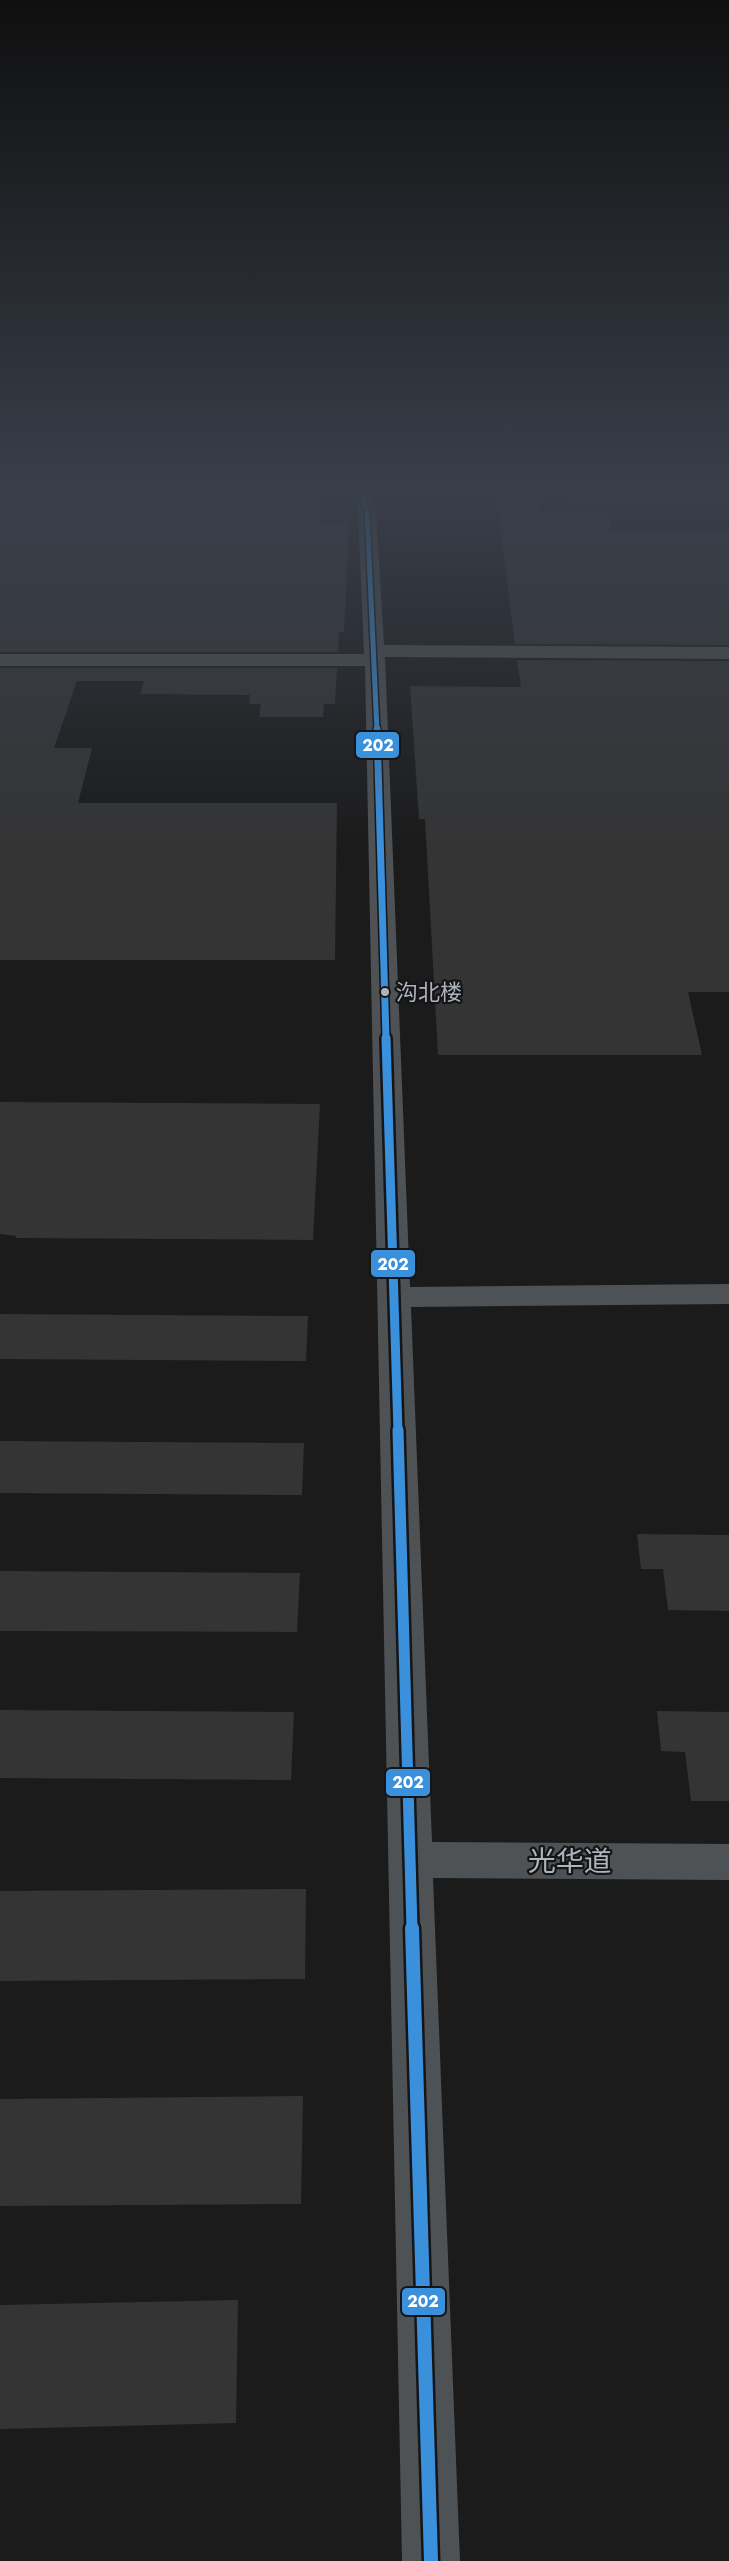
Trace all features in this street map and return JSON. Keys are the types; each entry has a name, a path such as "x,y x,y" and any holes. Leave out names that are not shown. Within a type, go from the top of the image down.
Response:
{"street":[{"path":"372,607 431,2561"},
{"path":"0,660 729,653"},
{"path":"394,1297 729,1294"},
{"name":"光华道","path":"410,1860 729,1862"}],"building":[{"path":"0,607 345,607 344,632 339,632 338,652 0,652"},
{"path":"510,607 729,607 729,645 515,644"},
{"path":"517,660 729,661 729,992 688,992 702,1055 438,1055 425,819 419,819 410,686 521,687"},
{"path":"0,668 337,668 335,704 324,704 323,717 259,717 261,704 249,704 250,695 140,694 144,681 77,681 54,748 92,748 78,803 337,803 335,960 0,960"},
{"path":"0,1102 320,1104 313,1240 16,1238 16,1236 0,1234"},
{"path":"0,1314 308,1316 306,1361 0,1359"},
{"path":"0,1441 304,1443 302,1495 0,1493"},
{"path":"637,1534 729,1535 729,1611 668,1610 663,1569 641,1569"},
{"path":"0,1571 300,1573 297,1632 0,1631"},
{"path":"0,1710 294,1712 291,1780 0,1778"},
{"path":"657,1711 729,1712 729,1801 691,1801 685,1752 661,1751"},
{"path":"306,1889 305,1979 0,1981 0,1891"},
{"path":"303,2096 301,2204 0,2206 0,2099"},
{"path":"238,2300 236,2423 0,2429 0,2305"}],"transit line":[{"name":"202","path":"372,607 431,2561"}],"place":[{"name":"沟北楼","path":"385,992"}]}
